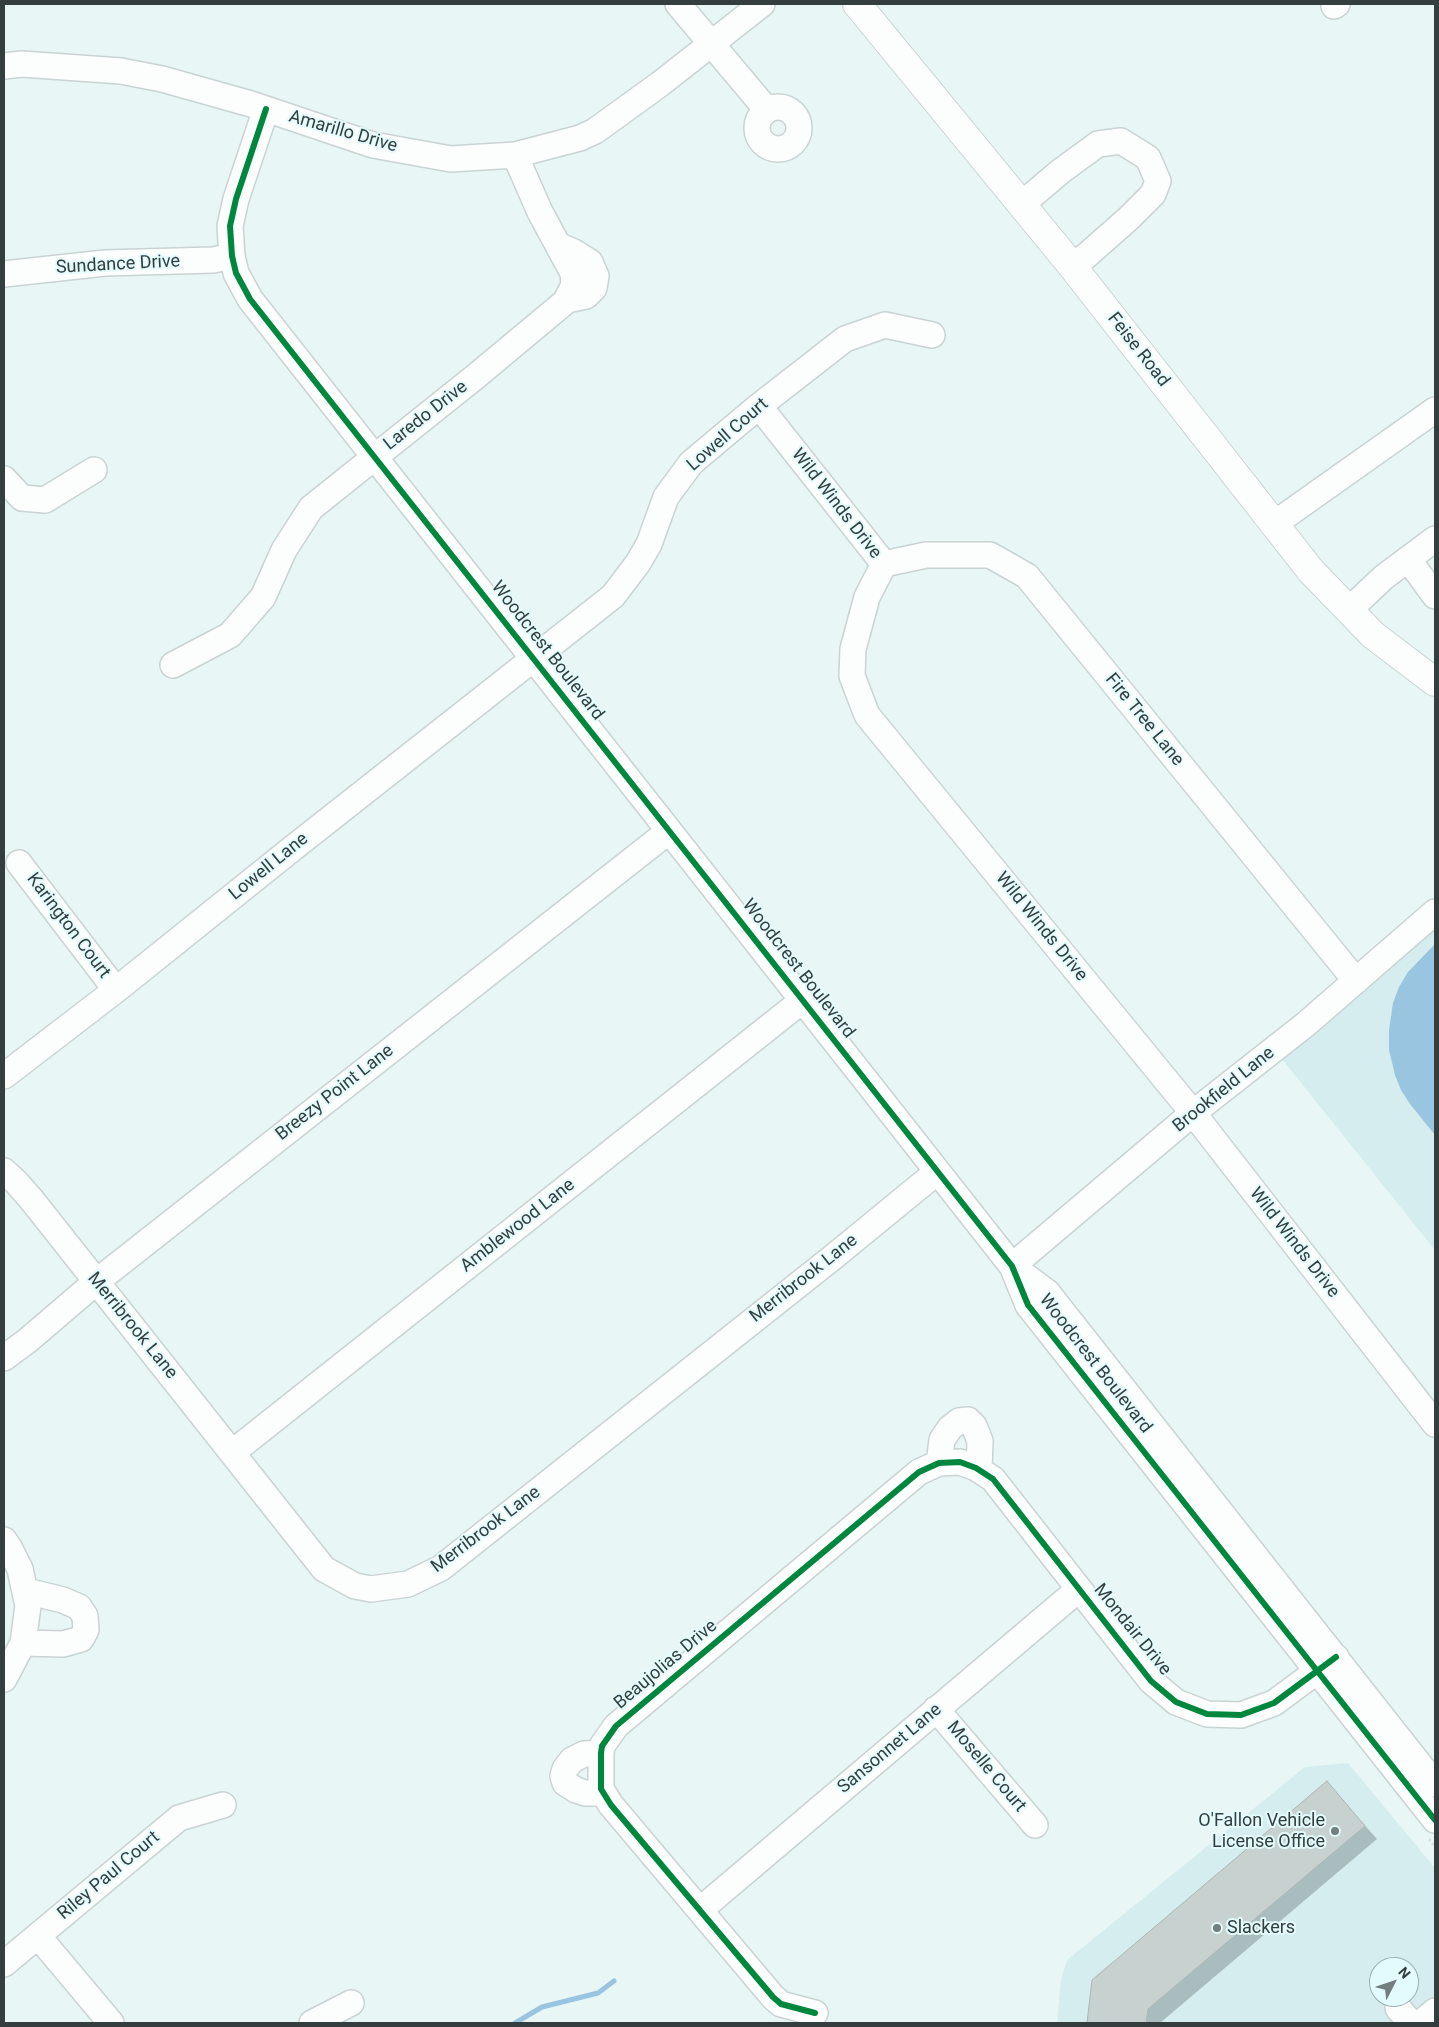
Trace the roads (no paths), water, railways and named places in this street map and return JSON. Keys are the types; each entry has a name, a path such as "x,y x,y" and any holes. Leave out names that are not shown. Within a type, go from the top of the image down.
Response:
{"main road":[{"name":"Feise Road","path":"857,4 1072,266 1311,571 1373,635 1435,682"}],"street":[{"path":"678,4 767,110"},
{"name":"Amarillo Drive","path":"4,66 22,64 121,71 162,79 266,109 373,145 451,159 515,155 580,138 595,131 762,4"},
{"name":"Woodcrest Boulevard","path":"266,109 236,199 230,226 232,256 236,273 250,299 1012,1266 1048,1292 1327,1665 1435,1820"},
{"path":"1022,204 1098,144 1121,141 1148,158 1158,181 1154,194 1086,256 1072,266"},
{"name":"Laredo Drive","path":"173,665 230,635 263,597 284,550 311,508 475,377 567,300 574,285 572,273 560,246 540,212 515,155"},
{"name":"Sundance Drive","path":"4,274 105,263 213,260 232,256"},
{"name":"Lowell Court","path":"535,659 614,596 649,544 666,497 691,463 759,406 845,339 885,325 932,335"},
{"name":"Wild Winds Drive","path":"759,406 884,564 867,597 853,649 852,676 867,715 1194,1113 1435,1424"},
{"path":"1274,524 1435,410"},
{"path":"4,479 22,498 45,500 94,470"},
{"path":"1349,610 1384,578 1435,538"},
{"name":"Fire Tree Lane","path":"884,564 926,555 990,554 1027,576 1356,981"},
{"path":"1408,559 1435,596"},
{"name":"Lowell Lane","path":"4,1076 116,990 293,848 535,659"},
{"name":"Breezy Point Lane","path":"4,1358 27,1341 96,1282 669,831"},
{"name":"Karington Court","path":"19,863 116,990"},
{"name":"Brookfield Lane","path":"1012,1266 1194,1113 1306,1024 1435,912"},
{"name":"Amblewood Lane","path":"233,1452 804,1000"},
{"name":"Merribrook Lane","path":"4,1171 31,1199 324,1569 355,1586 372,1589 408,1584 441,1568 832,1258 937,1172"},
{"path":"939,1463 942,1440 950,1428 959,1421 968,1420 974,1426 980,1441 979,1470"},
{"name":"Mondair Drive","path":"939,1463 960,1462 979,1470 993,1479 1151,1681 1176,1702 1207,1714 1241,1715 1274,1703 1327,1665"},
{"name":"Beaujolias Drive","path":"603,1793 601,1789 602,1746 616,1726 919,1472 939,1463"},
{"path":"4,1540 20,1568 28,1606 23,1643 4,1679"},
{"name":"Sansonnet Lane","path":"700,1910 1079,1589"},
{"path":"23,1643 63,1644 81,1639 86,1630 85,1616 78,1607 63,1600 26,1592"},
{"name":"Woodcrest Boulevard","path":"1327,1665 1435,1784"},
{"name":"Moselle Court","path":"936,1710 1035,1825"},
{"path":"601,1753 584,1754 572,1760 565,1769 563,1776 565,1783 585,1793 603,1793 611,1805 773,1998 781,2004 815,2013"},
{"name":"Riley Paul Court","path":"4,1964 178,1818 223,1805"},
{"path":"38,1936 112,2023"},
{"path":"312,2023 352,2003"},
{"path":"1421,2023 1435,2012"}],"water":[{"path":"1435,944 1435,1135 1401,1090 1389,1050 1389,1030 1393,1003 1399,987 1408,972"}],"waterway":[{"path":"515,2023 542,2007 598,1993 614,1981"}],"place":[{"name":"O'Fallon Vehicle License Office","path":"1335,1831"},
{"name":"Slackers","path":"1217,1928"}]}
